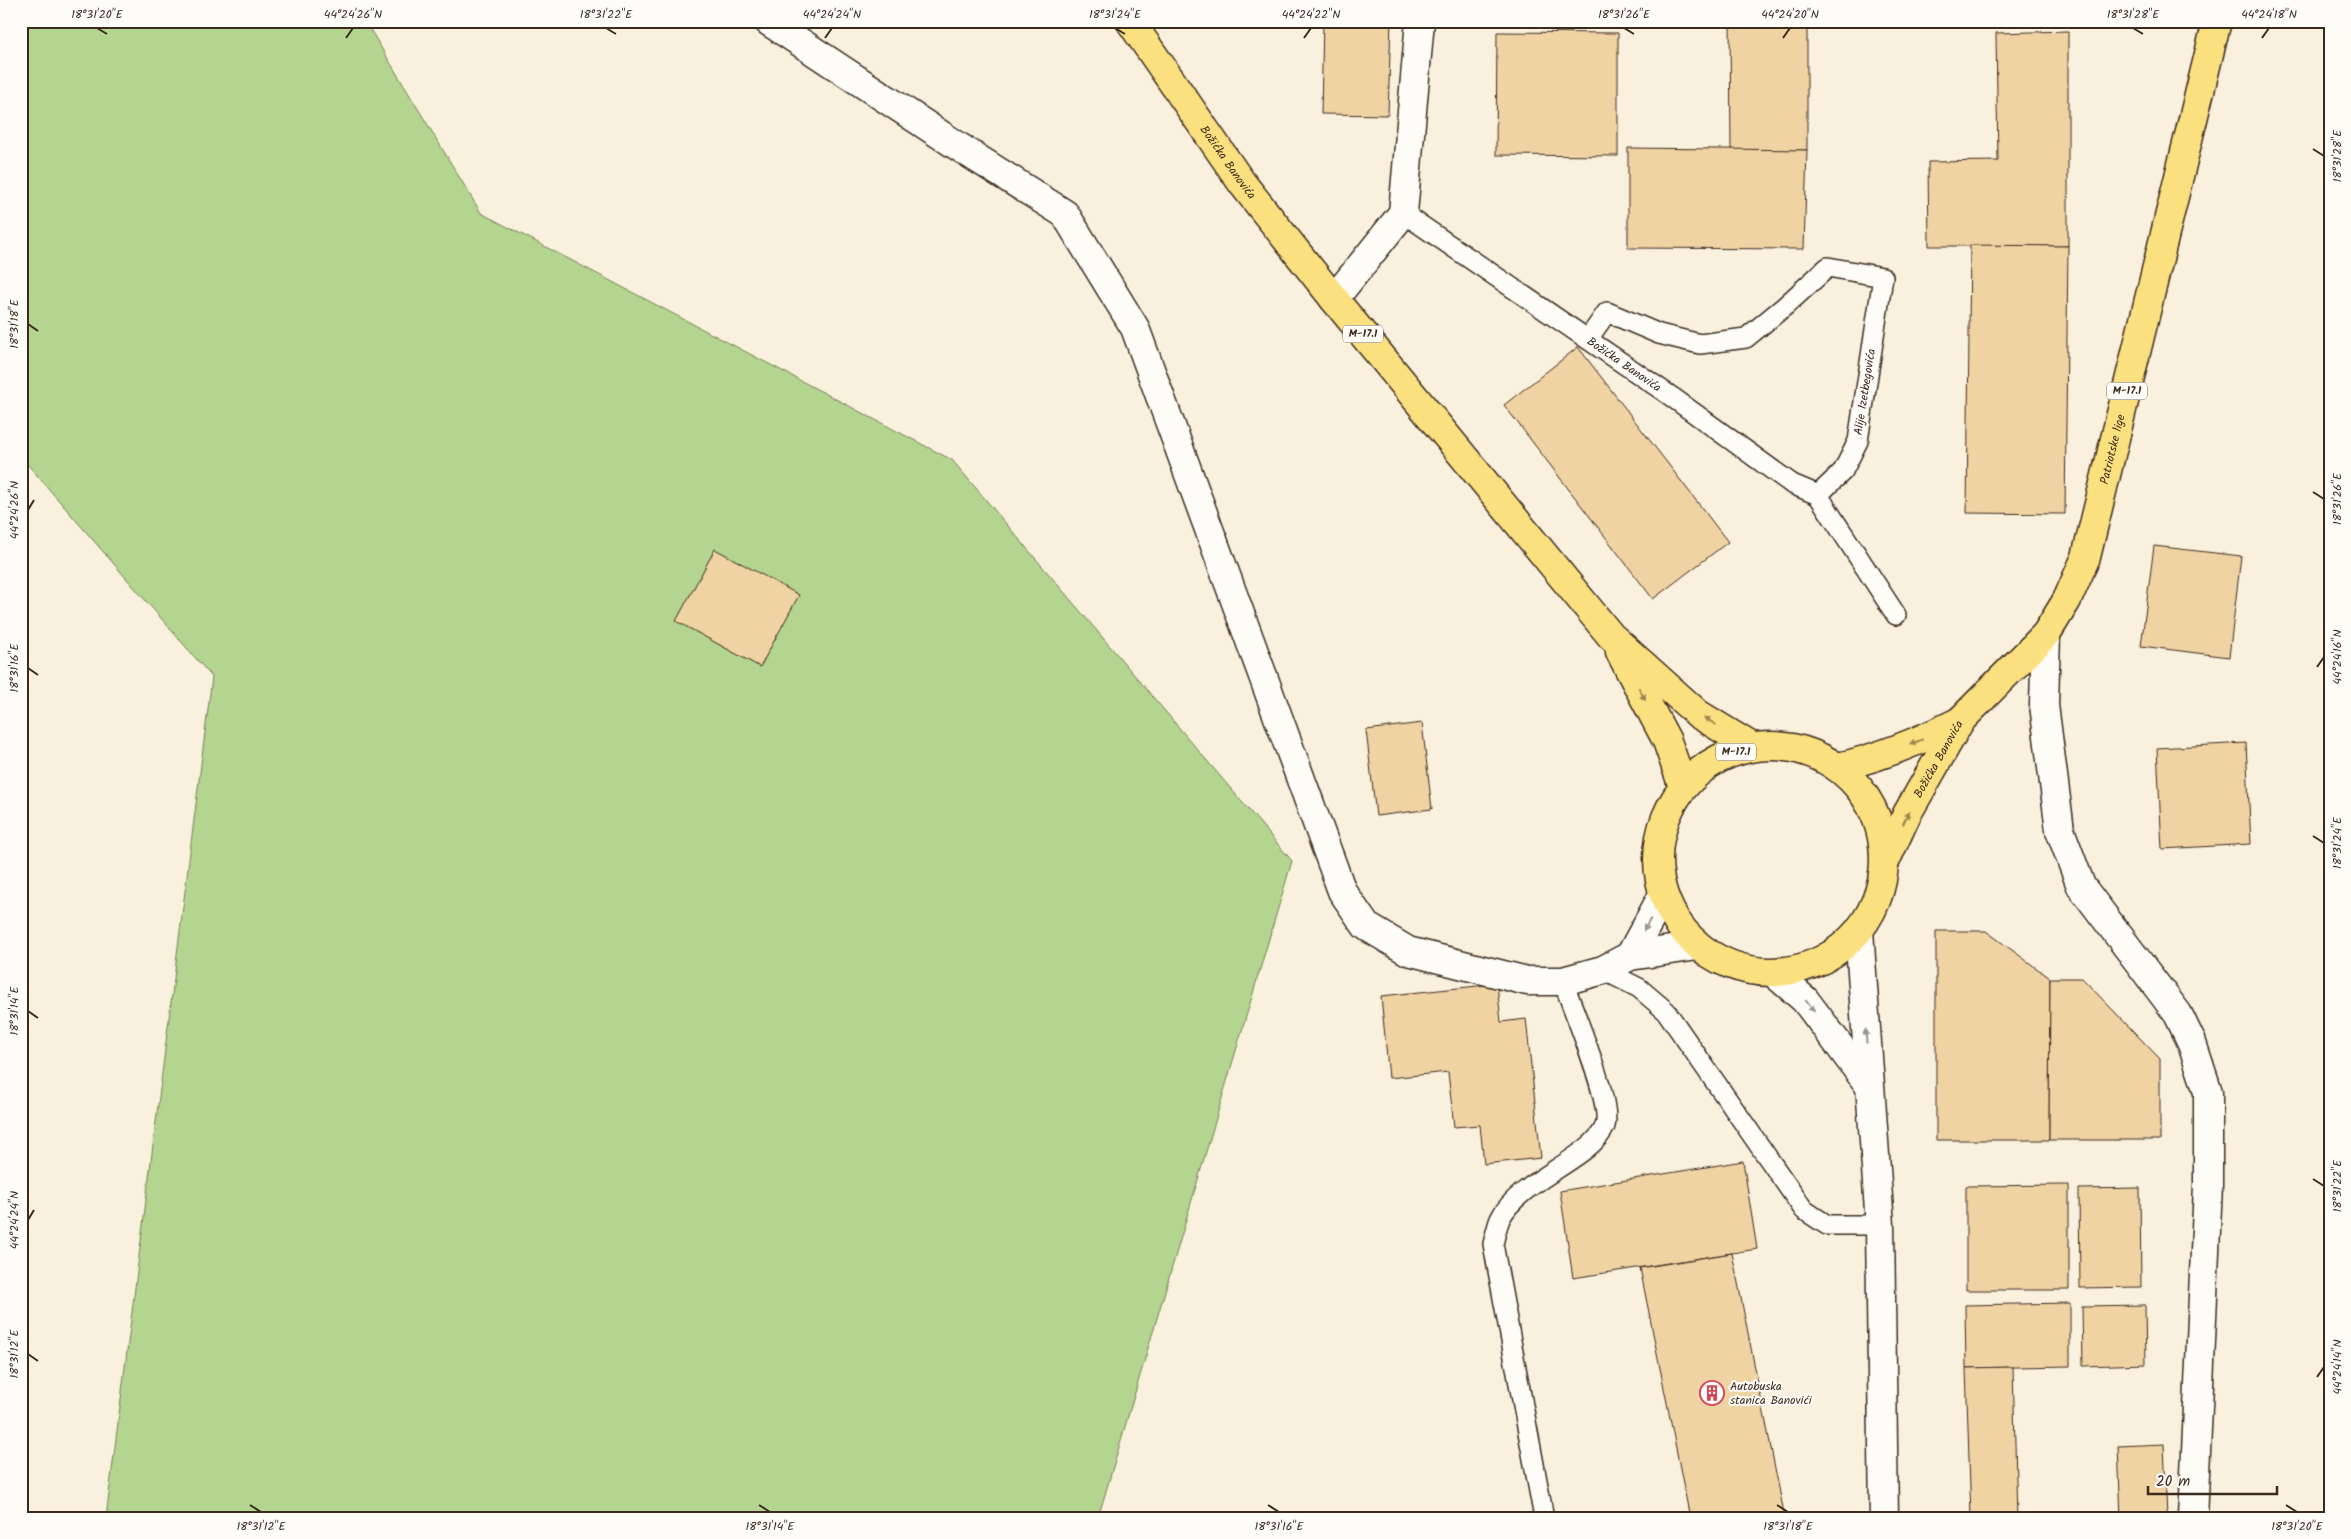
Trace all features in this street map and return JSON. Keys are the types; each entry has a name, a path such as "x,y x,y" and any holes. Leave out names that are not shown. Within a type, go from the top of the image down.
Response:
{"main road":[{"name":"Božićka Banovića","path":"1130,21 1242,183 1334,300 1611,636"},
{"name":"Patriotske lige","path":"1960,721 2046,634 2067,600 2086,557 2217,21"},
{"name":"M-17.1","path":"1611,636 1698,714 1752,747"},
{"name":"M-17.1","path":"1611,636 1667,741 1683,787"},
{"name":"Božićka Banovića","path":"1838,767 1879,757 1921,741 1960,721"},
{"name":"Božićka Banovića","path":"1885,862 1908,814 1960,721"},
{"name":"M-17.1","path":"1782,746 1792,748 1812,753 1838,767 1864,793 1880,826 1885,862 1878,898 1860,931 1836,953 1807,967 1774,973 1747,970 1721,962 1698,946 1677,923 1663,895 1658,857 1664,820 1683,787 1703,768 1726,755 1752,747 1782,746"}],"street":[{"path":"768,21 956,145 1066,214 1135,328 1342,891 1366,926 1408,952 1527,980 1563,981 1603,970 1630,956 1698,946"},
{"path":"1334,300 1403,213 1420,21"},
{"path":"2046,634 2044,705 2060,830 2081,886 2178,1014 2192,1043 2208,1092 2208,1185 2193,1518"},
{"path":"1630,956 1663,895"},
{"path":"1860,931 1880,1225 1884,1518"},
{"path":"1774,973 1805,1000 1870,1085"}],"lane":[{"name":"Božićka Banovića","path":"1403,213 1672,397 1792,484 1818,495"},
{"name":"Alije Izetbegovića","path":"1588,339 1607,312 1659,334 1700,344 1746,338 1828,267 1883,277 1858,441 1843,471 1818,495"},
{"path":"1818,495 1896,616"},
{"path":"1603,970 1639,988 1666,1011 1804,1210 1827,1225 1880,1225"},
{"path":"1544,1518 1493,1244 1500,1218 1519,1195 1592,1143 1605,1126 1605,1100 1563,981"}],"green space":[{"path":"21,21 365,21 481,213 952,460 1292,861 1098,1518 106,1518 212,677 21,457"}],"building":[{"path":"1323,21 1391,21 1388,115 1321,114"},
{"path":"1730,21 1807,21 1807,150 1731,151"},
{"path":"2068,31 2068,246 1929,246 1928,162 1998,161 1996,33"},
{"path":"1497,32 1618,33 1618,156 1496,155"},
{"path":"1628,148 1807,150 1804,249 1628,248"},
{"path":"1970,245 2068,246 2065,514 1967,513"},
{"path":"1578,347 1728,542 1653,599 1504,405"},
{"path":"2154,546 2241,556 2229,657 2141,646"},
{"path":"715,549 799,595 760,667 676,621"},
{"path":"1422,723 1432,809 1376,816 1366,730"},
{"path":"2246,743 2251,844 2162,849 2157,748"},
{"path":"1936,931 1986,931 2050,978 2049,1140 1936,1140"},
{"path":"2050,978 2082,978 2160,1059 2160,1140 2049,1140"},
{"path":"1497,984 1501,1022 1526,1019 1541,1158 1484,1164 1480,1125 1454,1127 1448,1072 1389,1078 1381,996"},
{"path":"1743,1161 1757,1249 1573,1278 1560,1191"},
{"path":"2069,1185 2069,1290 1966,1290 1966,1186"},
{"path":"2140,1188 2141,1287 2080,1288 2079,1189"},
{"name":"Autobuska stanica Banovići","path":"1732,1253 1785,1518 1690,1518 1640,1268"},
{"path":"2070,1303 2070,1366 1966,1368 1965,1305"},
{"path":"2145,1305 2146,1364 2083,1366 2082,1306"},
{"path":"2013,1367 2017,1518 1971,1518 1966,1368"},
{"path":"2164,1444 2167,1518 2121,1518 2118,1446"}],"place":[{"name":"Autobuska stanica Banovići","path":"1712,1393"}]}
